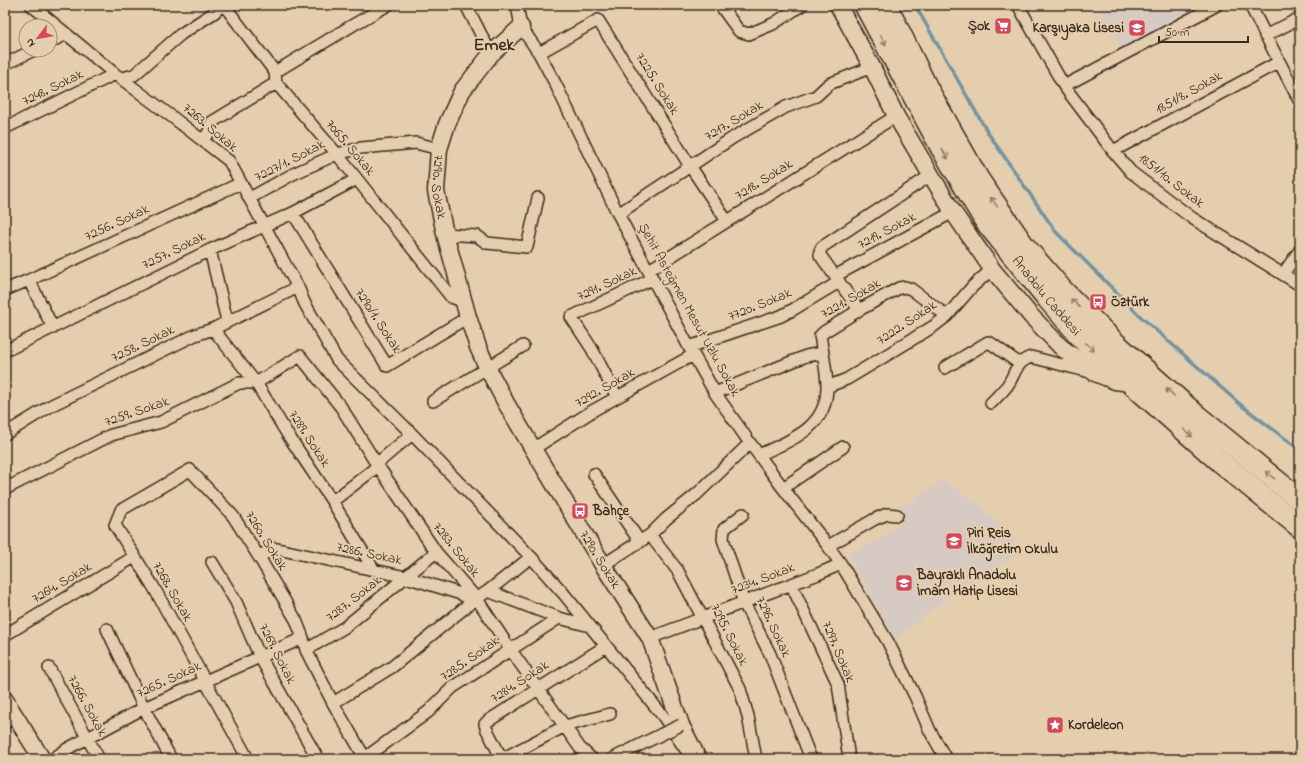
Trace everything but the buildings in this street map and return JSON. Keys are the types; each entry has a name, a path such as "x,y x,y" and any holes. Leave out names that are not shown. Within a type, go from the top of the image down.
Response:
{"highway":[{"name":"Anadolu Caddesi","path":"866,5 941,147 986,222 1048,299 1087,344 1219,461 1300,527"},
{"name":"Anadolu Caddesi","path":"886,5 928,90 978,179 1024,246 1063,291 1115,343 1197,416 1300,500"}],"street":[{"name":"7263. Sokak","path":"31,5 118,76 229,161 298,287 304,302 337,360 412,434 531,557 564,594 663,716 687,751 690,759"},
{"name":"7248. Sokak","path":"5,128 118,76 134,74 181,34 215,12 223,5"},
{"name":"7065. Sokak","path":"223,5 276,78 450,297 463,301"},
{"path":"202,140 208,134 212,122 353,25 388,5"},
{"path":"466,5 491,54"},
{"name":"Şehit Asteğmen Mesut Uzlu Sokak","path":"517,5 521,27 539,53 556,85 618,214 691,351 715,393 750,443 782,488 841,564 888,642 915,696 930,731 946,759"},
{"path":"720,5 739,31 749,34 773,24 802,5"},
{"path":"838,5 872,67 896,116 953,212 992,269 1031,316 1062,348 1095,373"},
{"name":"1851/10. Sokak","path":"1018,5 1064,86 1131,172 1192,218 1300,285"},
{"path":"1064,86 1217,5"},
{"path":"1250,5 1300,102"},
{"path":"1265,36 1300,18"},
{"name":"7225. Sokak","path":"539,53 598,20 690,166 727,221"},
{"name":"7290. Sokak","path":"521,27 491,54 462,91 447,124 439,149 436,191 445,234 468,317 478,347 487,367 533,449 603,565 650,638 681,725 698,759"},
{"path":"58,38 67,34"},
{"path":"5,64 18,58"},
{"name":"1851/8. Sokak","path":"1114,152 1279,62"},
{"name":"7217. Sokak","path":"618,214 734,137 786,107 816,96 829,84 872,67"},
{"name":"7218. Sokak","path":"650,274 727,221 896,116"},
{"name":"7227/1. Sokak","path":"250,198 293,174 337,154 361,148 416,143 439,149"},
{"path":"859,310 820,255 822,247 931,175"},
{"name":"7257. Sokak","path":"5,351 210,250 293,213 357,179"},
{"name":"7256. Sokak","path":"5,290 241,183"},
{"path":"445,234 477,236 487,243 527,247 538,198"},
{"name":"7219. Sokak","path":"837,279 953,212"},
{"name":"7290/1. Sokak","path":"293,213 387,366 468,317"},
{"path":"210,250 227,321"},
{"path":"1283,274 1300,250"},
{"name":"7222. Sokak","path":"827,387 847,379 934,326 947,316 972,287 992,269"},
{"name":"7291. Sokak","path":"617,397 592,349 571,317 650,274"},
{"name":"7720. Sokak","path":"691,351 781,316 794,309 837,279"},
{"path":"29,280 53,328"},
{"name":"7258. Sokak","path":"5,434 52,405 195,335 213,329 298,287"},
{"name":"7221. Sokak","path":"822,353 820,336 824,332 859,310 899,288 905,287 911,289 947,316"},
{"name":"7289. Sokak","path":"213,329 256,383 288,435 332,501 374,570"},
{"path":"945,368 988,342 1020,364"},
{"path":"433,401 523,346"},
{"name":"7292. Sokak","path":"533,449 691,351"},
{"path":"715,393 806,356 822,353 827,387 823,411 805,432 759,455"},
{"name":"7259. Sokak","path":"5,489 111,435 161,422 239,383 256,383 300,356"},
{"name":"7283. Sokak","path":"300,356 341,407 378,466 436,552 475,600 580,748 592,759"},
{"path":"991,403 1008,386 1015,369 1024,359 1031,357 1133,384"},
{"path":"332,501 378,466 380,461 412,434"},
{"path":"603,565 650,535 666,519 697,494 750,443"},
{"path":"782,488 843,447"},
{"name":"7268. Sokak","path":"190,470 121,510 115,525 153,586 248,759"},
{"name":"7260. Sokak","path":"190,470 232,516 259,557 296,620 306,650 333,703 366,758"},
{"path":"594,474 640,542"},
{"name":"7296. Sokak","path":"743,514 724,528 723,539 744,603 770,654 811,759"},
{"path":"828,546 875,519 887,514 897,515"},
{"name":"7295. Sokak","path":"650,535 678,571 740,690 748,716 756,759"},
{"name":"7286. Sokak","path":"259,557 273,548 406,577 461,594 475,600"},
{"name":"7287. Sokak","path":"306,650 344,627 436,552"},
{"name":"7264. Sokak","path":"5,635 134,557"},
{"path":"333,703 392,667 531,557"},
{"name":"7269. Sokak","path":"212,562 236,602 260,657 318,759"},
{"name":"7234. Sokak","path":"650,638 744,603 841,564"},
{"name":"7297. Sokak","path":"791,584 838,684 848,759"},
{"path":"488,591 559,618 590,626"},
{"name":"7285. Sokak","path":"366,758 428,712 452,688 559,618"},
{"path":"107,629 144,708 171,759"},
{"name":"7265. Sokak","path":"52,759 144,708 303,638"},
{"name":"7284. Sokak","path":"502,759 485,724 606,646"},
{"name":"7266. Sokak","path":"49,668 98,759"},
{"path":"5,700 10,719 42,759"},
{"path":"502,759 564,726 610,714"},
{"path":"612,759 681,725"}],"shaded area":[{"name":"Karşıyaka Lisesi","path":"1097,5 1209,5 1121,50"},
{"name":"Piri Reis İlköğretim Okulu","path":"943,480 979,504 1020,548 1016,556 952,594 895,640 849,555 889,533 906,518 899,509"}],"waterway":[{"path":"915,5 988,133 1056,232 1141,317 1241,405 1300,450"}],"place":[{"name":"Şok","path":"1003,26"},
{"name":"Karşıyaka Lisesi","path":"1137,28"},
{"name":"Öztürk","path":"1098,302"},
{"name":"Bahçe","path":"580,511"},
{"name":"Piri Reis İlköğretim Okulu","path":"954,541"},
{"name":"Bayraklı Anadolu İmam Hatip Lisesi","path":"904,583"},
{"name":"Kordeleon","path":"1055,725"}],"district":[{"name":"Emek","path":"494,46"}]}
